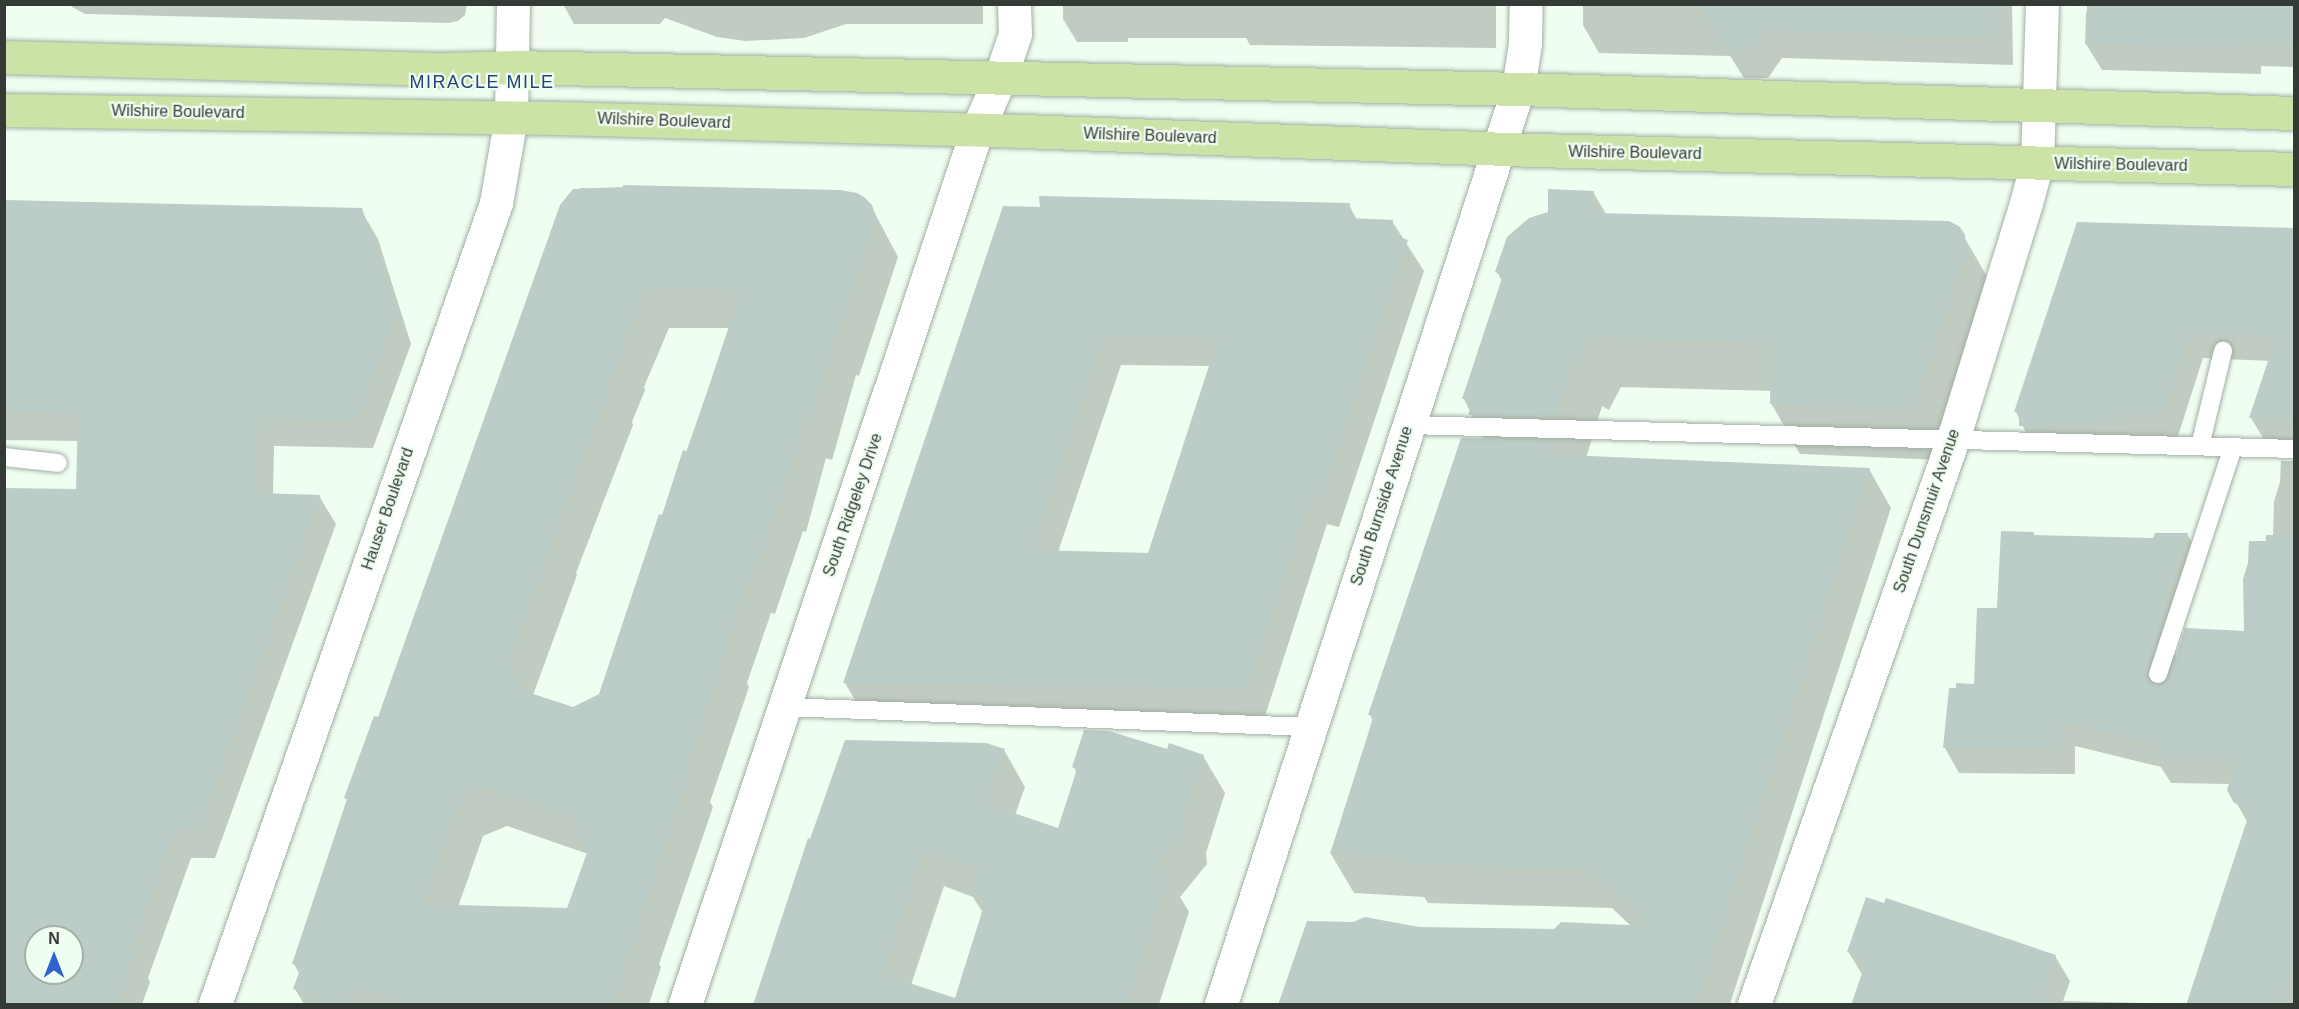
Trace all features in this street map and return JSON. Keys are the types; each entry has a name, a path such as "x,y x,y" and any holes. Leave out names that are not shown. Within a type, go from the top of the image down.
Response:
{"main road":[{"path":"4,57 446,69 513,67 1518,89 2295,113"},
{"name":"Wilshire Boulevard","path":"4,110 511,117 977,130 1499,149 2295,169"}],"street":[{"name":"Hauser Boulevard","path":"215,1005 496,203 511,117 513,4"},
{"name":"South Ridgeley Drive","path":"685,1005 977,130 1000,78 1015,34 1014,4"},
{"name":"South Burnside Avenue","path":"1221,1005 1518,89 1525,43 1526,4"},
{"name":"South Dunsmuir Avenue","path":"1754,1005 1953,439 2037,163 2042,4"}],"lane":[{"path":"2200,446 2223,351"},
{"path":"1409,425 2295,449"},
{"path":"2158,674 2233,447"},
{"path":"4,457 58,463"},
{"path":"785,707 1311,727"}],"building":[{"path":"1698,4 1997,4 1997,37 1765,31 1752,50 1726,50 1713,29 1708,29 1709,21"},
{"path":"2095,4 2295,4 2295,43 2247,41 2247,48 2085,44 2086,12 2095,12"},
{"path":"623,185 840,190 857,193 864,197 872,205 876,217 837,338 834,337 810,422 804,420 784,494 781,493 753,576 749,574 688,765 691,766 613,1005 407,1005 367,990 366,994 351,988 345,1005 312,1005 315,997 293,989 301,967 292,964 347,799 344,798 374,716 378,717 560,205 573,189 623,187","holes":["646,289 741,290 687,452 683,450 662,515 659,514 599,694 573,707 521,690 509,662 584,453 612,384 609,384","484,787 571,817 588,850 567,908 422,904 461,797"]},
{"path":"1548,189 1594,191 1594,213 1949,221 1960,227 1965,235 1966,249 1913,410 1770,404 1771,342 1592,337 1580,361 1574,357 1555,418 1468,415 1474,399 1462,399 1503,275 1495,272 1507,237 1529,218 1548,212"},
{"path":"1039,196 1350,203 1349,218 1393,220 1393,235 1408,240 1322,498 1311,495 1248,689 843,683 1003,206 1040,207","holes":["1104,336 1218,338 1148,553 1032,550"]},
{"path":"4,200 362,208 396,314 357,420 259,418 257,493 320,495 199,830 175,829 131,951 135,952 116,1005 4,1005 4,488 76,489 78,414 4,412"},
{"path":"2077,222 2295,228 2295,419 2249,418 2276,337 2189,333 2163,414 2122,414 2122,422 2097,421 2097,425 2019,426 2019,412 2014,412"},
{"path":"1461,438 1548,440 1543,454 1870,468 1696,1005 1278,1005 1307,921 1353,922 1365,917 1419,927 1554,929 1561,922 1651,926 1588,869 1403,864 1404,858 1330,854 1374,715 1368,715"},
{"path":"2001,531 2034,532 2034,535 2153,538 2155,533 2188,533 2162,608 2165,608 2158,627 2162,627 2147,671 2150,682 2160,685 2169,678 2185,628 2244,631 2243,579 2248,563 2249,541 2266,541 2266,535 2295,535 2295,958 2279,1005 2186,1005 2251,808 2234,803 2227,790 2236,759 2154,758 2158,745 2061,721 2061,749 1943,748 1949,688 1956,688 1956,683 1974,684 1977,608 1997,608"},
{"path":"1084,730 1109,731 1167,749 1169,743 1204,755 1185,814 1187,826 1152,868 1168,874 1127,1005 753,1005 808,838 810,839 845,740 986,743 1005,749 984,803 1058,828 1077,769 1072,767","holes":["923,850 978,869 970,893 986,899 955,998 882,974"]},
{"path":"1866,897 1884,903 1886,898 2056,955 2040,1005 1851,1005 1867,959 1847,952"}],"district":[{"name":"MIRACLE MILE","path":"482,82"}]}
